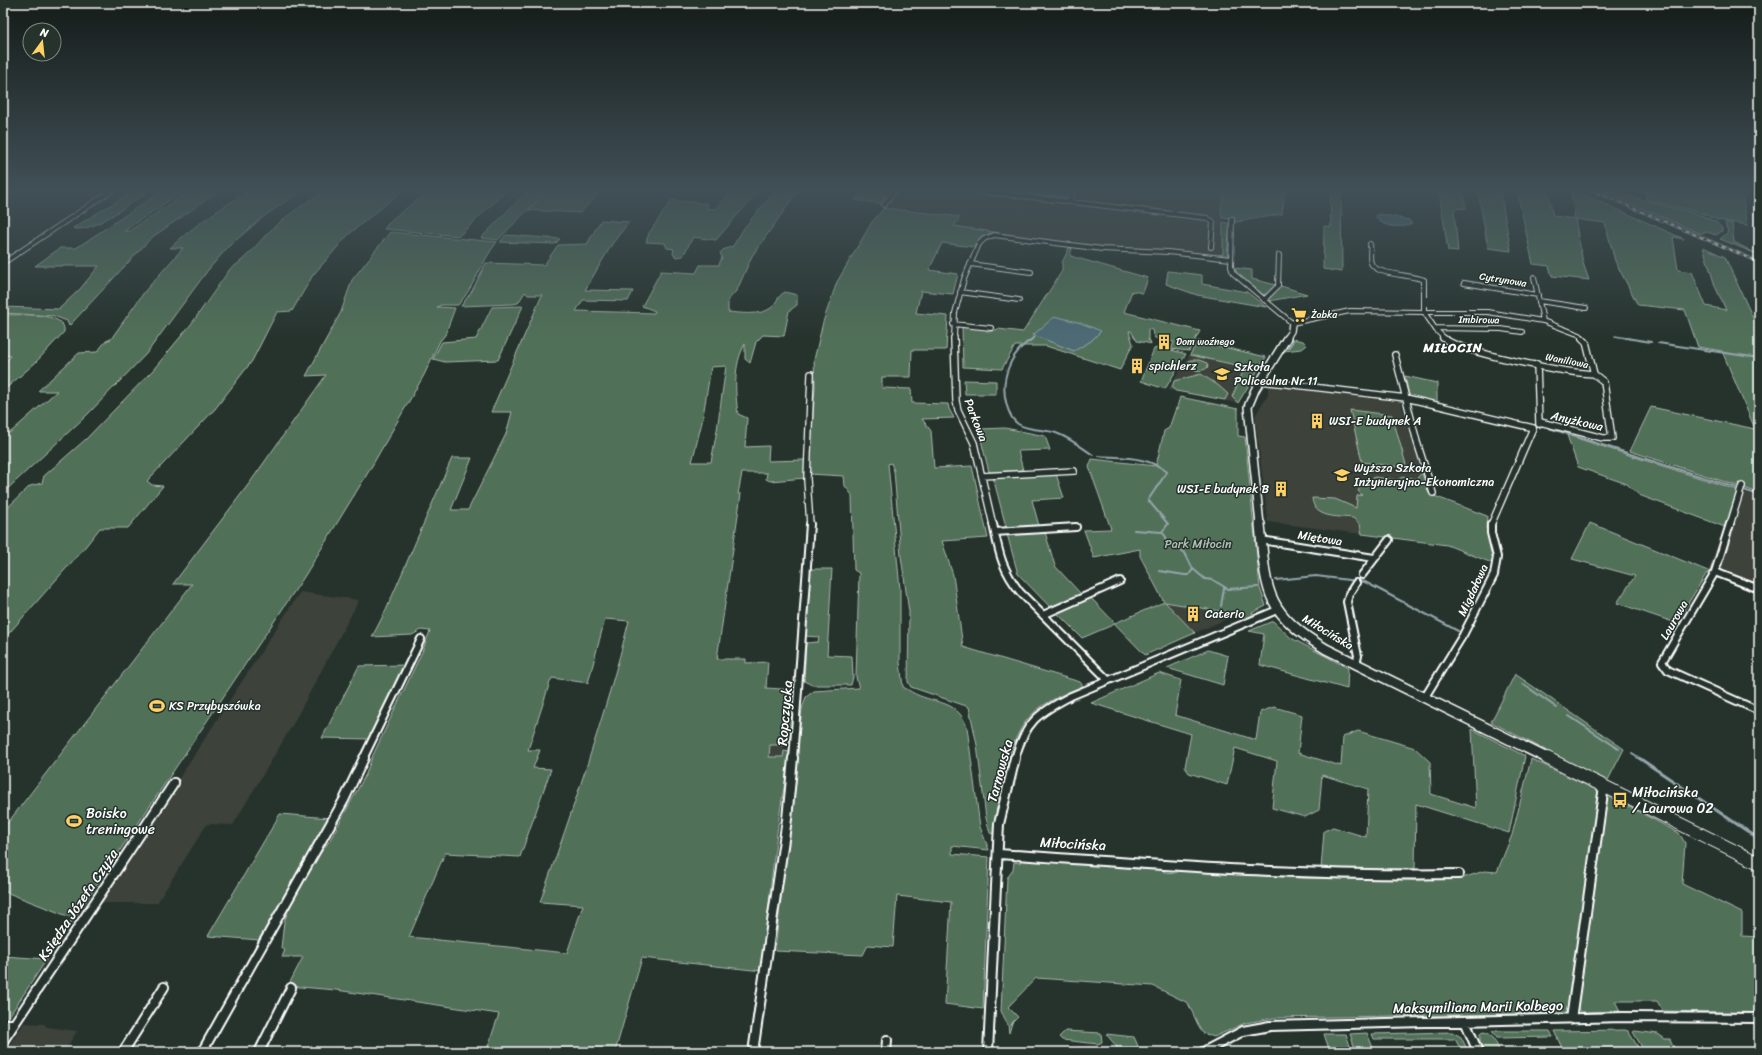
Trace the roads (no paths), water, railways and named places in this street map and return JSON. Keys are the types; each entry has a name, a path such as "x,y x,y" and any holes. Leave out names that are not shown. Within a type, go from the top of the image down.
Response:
{"street":[{"path":"3,263 35,240"},
{"name":"Parkowa","path":"981,240 970,264 960,292 953,324 956,401 958,410 974,443 1002,564 1009,578 1043,616 1108,680"},
{"name":"Parkowa","path":"1039,240 1102,249 1168,252 1231,259"},
{"path":"1211,247 1212,240"},
{"path":"1231,240 1231,259 1233,273 1292,323"},
{"path":"1370,244 1371,264 1375,268 1381,271 1424,280 1424,311"},
{"path":"1264,300 1278,286 1279,255"},
{"path":"970,264 1031,272"},
{"name":"Cytrynowa","path":"1534,277 1543,321"},
{"name":"Cytrynowa","path":"1464,283 1538,295"},
{"path":"960,292 1019,300"},
{"path":"1540,301 1586,308"},
{"name":"Waniliowa","path":"1292,323 1350,311 1424,311 1493,312 1543,321 1576,333 1585,339 1594,374 1582,374 1460,347 1444,339 1424,311"},
{"name":"Miłocińska","path":"1292,323 1291,331 1251,398 1248,410 1261,540 1268,592 1278,610 1301,633 1356,664 1759,863"},
{"path":"953,324 991,328"},
{"name":"Imbirowa","path":"1435,328 1502,329 1522,332"},
{"path":"1395,355 1416,442 1433,493"},
{"path":"1260,381 1406,398 1533,428 1540,422 1537,364"},
{"name":"Ropczycka","path":"752,1052 787,819 797,725 810,530 807,479 811,374"},
{"name":"Anyżkowa","path":"1540,422 1603,438 1612,438 1604,382 1594,374"},
{"name":"Migdałowa","path":"1425,697 1474,617 1493,578 1497,558 1490,529 1491,523 1533,428"},
{"path":"982,476 1074,471"},
{"name":"Laurowa","path":"1742,486 1715,572 1662,662 1668,670 1759,711"},
{"path":"995,532 1076,527"},
{"name":"Miętowa","path":"1261,540 1374,558"},
{"path":"1362,575 1389,540"},
{"path":"1715,572 1759,589"},
{"path":"1043,616 1120,581"},
{"path":"1356,583 1349,594 1347,602 1358,656 1356,664"},
{"name":"Tarnowska","path":"988,1052 999,824 1018,747 1027,728 1038,715 1056,703 1278,610"},
{"path":"202,1052 344,800 421,639"},
{"name":"Księdza Józefa Czyża","path":"3,1041 174,783"},
{"path":"1571,1019 1604,786"},
{"name":"Miłocińska","path":"998,854 1109,860 1271,873 1331,875 1459,874"},
{"path":"123,1052 164,987"},
{"path":"259,1052 291,988"},
{"name":"Maksymiliana Marii Kolbego","path":"1203,1052 1208,1048 1243,1031 1270,1026 1571,1019 1759,1018"},
{"path":"1465,1021 1478,1052"},
{"path":"3,1024 14,1024"},
{"path":"886,1052 887,1040"}],"water":[{"path":"1058,317 1081,323 1101,331 1091,341 1074,351 1033,335 1053,318"}],"waterway":[{"path":"1615,336 1630,339"},
{"path":"1034,338 1019,351 1008,368 1004,387 1007,406 1012,418 1022,426 1061,435 1093,455"},
{"path":"1630,339 1651,342"},
{"path":"1288,348 1293,341"},
{"path":"1658,343 1759,358"},
{"path":"1549,428 1759,495"},
{"path":"1099,456 1143,460 1152,463 1167,472 1148,500 1168,524 1162,532"},
{"path":"1134,530 1162,532"},
{"path":"1162,532 1166,537 1166,542 1185,553 1193,569"},
{"path":"1159,571 1189,575 1193,569"},
{"path":"1193,569 1205,579 1213,580 1228,589 1258,587"},
{"path":"1276,580 1316,576 1365,582 1458,631"},
{"path":"1221,606 1224,588"},
{"path":"1523,684 1557,708"},
{"path":"1569,716 1619,749"},
{"path":"1632,754 1640,759"},
{"path":"1639,758 1759,839"}],"railway":[{"path":"1708,240 1759,262"}],"place":[{"name":"Żabka","path":"1299,315"},
{"name":"Dom woźnego","path":"1164,342"},
{"name":"spichlerz","path":"1137,366"},
{"name":"Szkoła Policealna Nr 11","path":"1222,374"},
{"name":"WSI-E budynek A","path":"1317,421"},
{"name":"Wyższa Szkoła Inżynieryjno-Ekonomiczna","path":"1342,475"},
{"name":"WSI-E budynek B","path":"1281,489"},
{"name":"Caterio","path":"1193,614"},
{"name":"KS Przybyszówka","path":"157,706"},
{"name":"Miłocińska / Laurowa 02","path":"1620,800"},
{"name":"Boisko treningowe","path":"74,821"}],"district":[{"name":"MIŁOCIN","path":"1453,347"}],"park label":[{"name":"Park Miłocin","path":"1198,544"}]}
